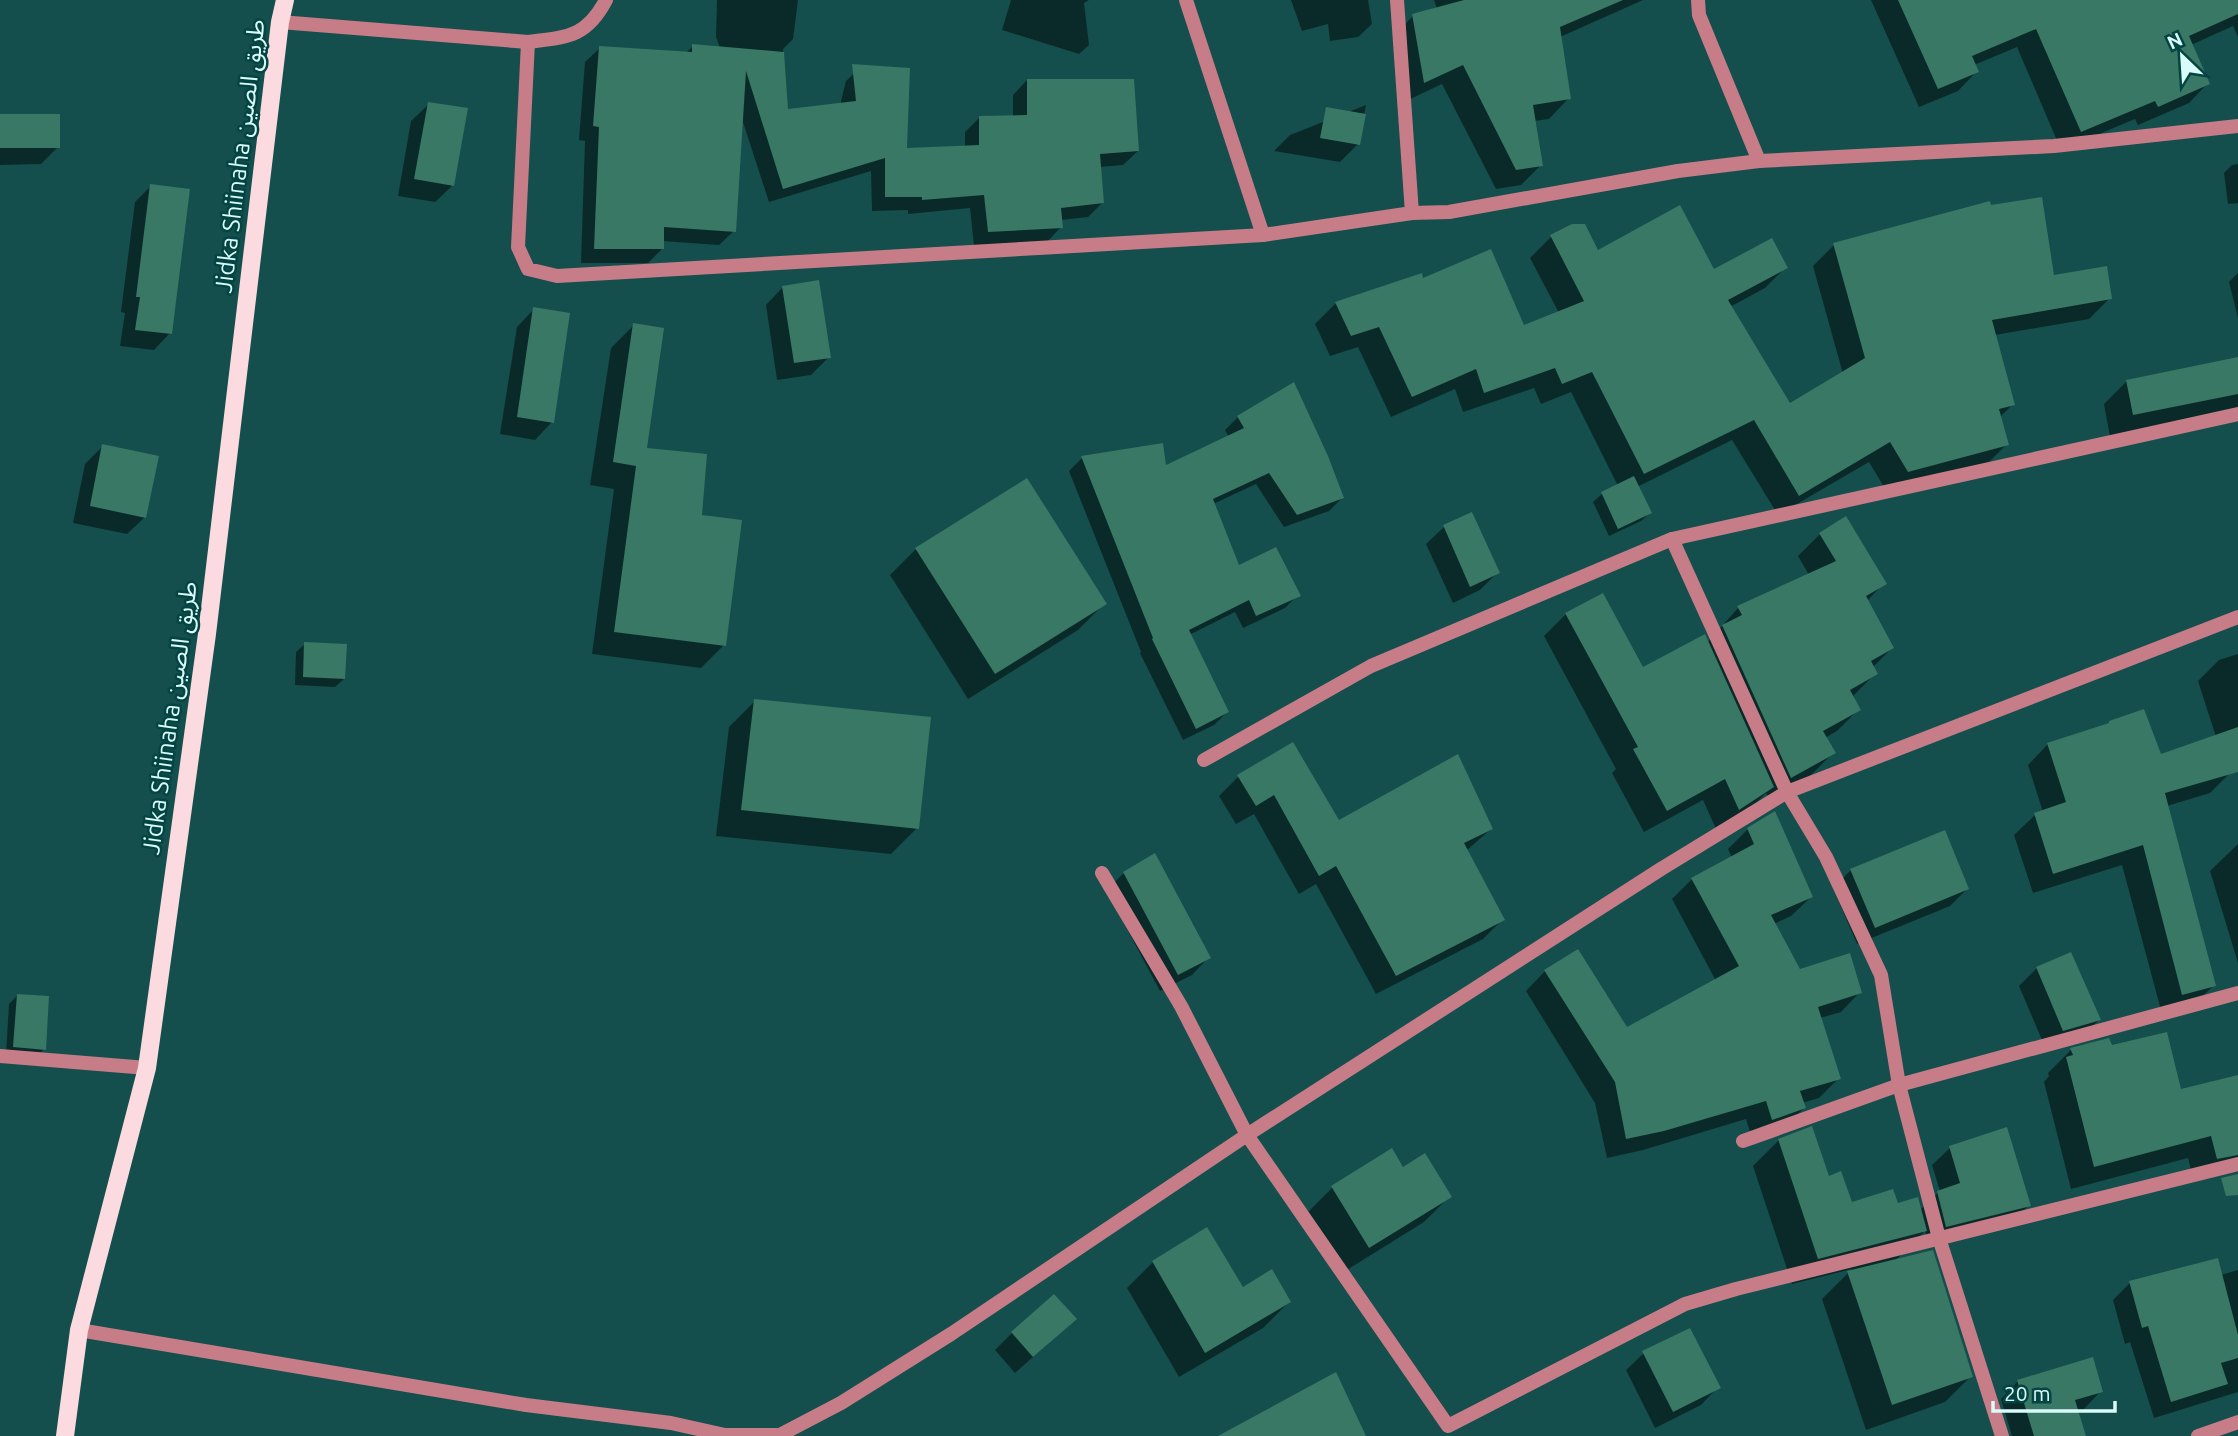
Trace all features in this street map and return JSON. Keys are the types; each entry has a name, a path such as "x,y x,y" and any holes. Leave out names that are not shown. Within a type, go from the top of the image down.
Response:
{"main road":[{"name":"Jidka Shiinaha طريق الصين","path":"65,1436 79,1330 147,1068 207,634 280,22 285,0"}],"street":[{"path":"280,22 528,42 576,35 601,10 606,0"},
{"path":"1186,0 1263,235"},
{"path":"1397,0 1412,213"},
{"path":"1698,0 1699,15 1759,161"},
{"path":"528,42 518,247 528,269 557,276 1263,235 1412,213 1449,212 1678,171 1759,161 2054,146 2238,126"},
{"path":"1204,760 1370,666 1672,539 2238,414"},
{"path":"1672,539 1787,792 1826,857 1881,975 1899,1085 1939,1238 2002,1436"},
{"path":"79,1330 526,1405 671,1423 725,1435 780,1435 841,1403 951,1334 1247,1135 1661,869 1787,792 2238,617"},
{"path":"1102,873 1181,1006 1247,1135 1448,1426 1685,1304 2238,1164"},
{"path":"1743,1141 1899,1085 2238,993"},
{"path":"0,1056 147,1068"},
{"path":"2198,1436 2238,1422"}],"building":[{"path":"1464,0 1623,0 1560,27 1571,99 1533,105 1543,166 1516,170 1463,65 1424,83 1412,14"},
{"path":"1898,0 2238,0 2238,14 2189,36 2210,84 2158,107 2155,101 2081,132 2036,29 1972,56 1979,72 1938,89"},
{"path":"692,44 784,52 788,109 856,101 852,64 910,68 907,148 979,145 979,116 1027,115 1027,79 1134,79 1139,151 1100,154 1104,203 1061,208 1063,228 988,232 984,195 922,200 922,197 885,197 885,158 783,189 746,71 736,232 664,227 664,249 594,249 599,127 593,126 599,46 692,52"},
{"path":"428,102 468,108 454,186 414,179"},
{"path":"1326,107 1366,114 1360,145 1320,138"},
{"path":"0,114 60,114 60,148 0,148"},
{"path":"150,184 190,189 172,334 135,330 140,297 136,297"},
{"path":"2042,197 2054,275 2107,266 2112,299 1992,320 2015,405 1999,409 2009,445 1908,472 1890,442 1799,496 1754,420 1644,474 1592,372 1562,384 1555,368 1484,393 1476,369 1412,397 1379,327 1351,336 1335,302 1422,273 1423,278 1491,249 1524,325 1584,301 1550,235 1572,224 1585,224 1598,250 1680,205 1714,269 1772,238 1788,268 1728,300 1790,403 1865,358 1833,243 1990,201 1991,205"},
{"path":"819,280 831,358 794,363 782,286"},
{"path":"533,307 570,313 554,423 517,417"},
{"path":"633,323 664,328 647,448 707,454 702,515 742,520 726,646 614,632 636,466 613,462"},
{"path":"2238,357 2238,394 2133,415 2126,380"},
{"path":"1294,382 1344,498 1297,515 1269,473 1213,499 1239,565 1276,547 1301,596 1256,616 1249,600 1189,630 1229,712 1196,729 1152,639 1081,456 1163,443 1166,465 1244,428 1237,416"},
{"path":"102,444 159,456 146,518 90,506"},
{"path":"1634,476 1652,513 1618,529 1601,492"},
{"path":"1027,478 1107,604 995,674 915,548"},
{"path":"1472,512 1500,573 1470,587 1443,525"},
{"path":"1846,516 1887,584 1866,596 1894,648 1871,661 1878,674 1850,690 1861,710 1823,731 1836,753 1791,778 1722,625 1742,615 1737,606 1836,561 1819,533"},
{"path":"1603,593 1643,667 1705,634 1774,787 1739,810 1725,779 1667,811 1633,749 1638,747 1565,613"},
{"path":"304,642 347,644 345,679 303,677"},
{"path":"754,699 931,717 919,829 741,810"},
{"path":"2144,709 2161,754 2238,727 2238,772 2165,793 2216,986 2182,995 2143,845 2053,874 2034,813 2066,802 2047,743"},
{"path":"1293,742 1339,820 1458,754 1493,829 1464,843 1505,920 1396,976 1336,866 1319,876 1274,795 1256,806 1237,775"},
{"path":"1775,811 1813,897 1771,915 1800,969 1850,953 1862,993 1818,1007 1841,1079 1800,1091 1806,1108 1772,1120 1766,1101 1664,1131 1626,1139 1615,1082 1544,970 1578,949 1627,1027 1739,966 1691,878 1754,844 1747,828"},
{"path":"1945,830 1969,889 1875,928 1850,869"},
{"path":"1155,853 1211,958 1178,975 1123,872"},
{"path":"2071,952 2101,1020 2063,1031 2036,967"},
{"path":"17,994 49,996 46,1050 13,1047"},
{"path":"2167,1032 2181,1089 2238,1075 2238,1155 2217,1159 2211,1136 2094,1167 2066,1057 2073,1055 2070,1048 2109,1038 2112,1045"},
{"path":"1812,1126 1829,1176 1841,1171 1852,1202 1893,1189 1898,1203 1918,1197 1927,1231 1818,1259 1778,1139"},
{"path":"2007,1127 2031,1206 1946,1227 1937,1191 1960,1183 1949,1146"},
{"path":"1392,1148 1403,1167 1425,1153 1452,1197 1369,1248 1331,1186"},
{"path":"2238,1174 2238,1195 2226,1196 2221,1178"},
{"path":"1207,1227 1243,1287 1272,1269 1291,1302 1205,1353 1152,1261"},
{"path":"1933,1250 1973,1377 1892,1405 1847,1271"},
{"path":"2218,1258 2238,1335 2238,1358 2221,1363 2228,1384 2171,1402 2148,1326 2142,1328 2129,1281"},
{"path":"1054,1294 1077,1319 1033,1357 1011,1332"},
{"path":"1690,1328 1721,1388 1673,1412 1642,1351"},
{"path":"2093,1357 2103,1392 2075,1400 2086,1436 2034,1436 2017,1380"},
{"path":"1336,1372 1366,1436 1218,1436"}]}
